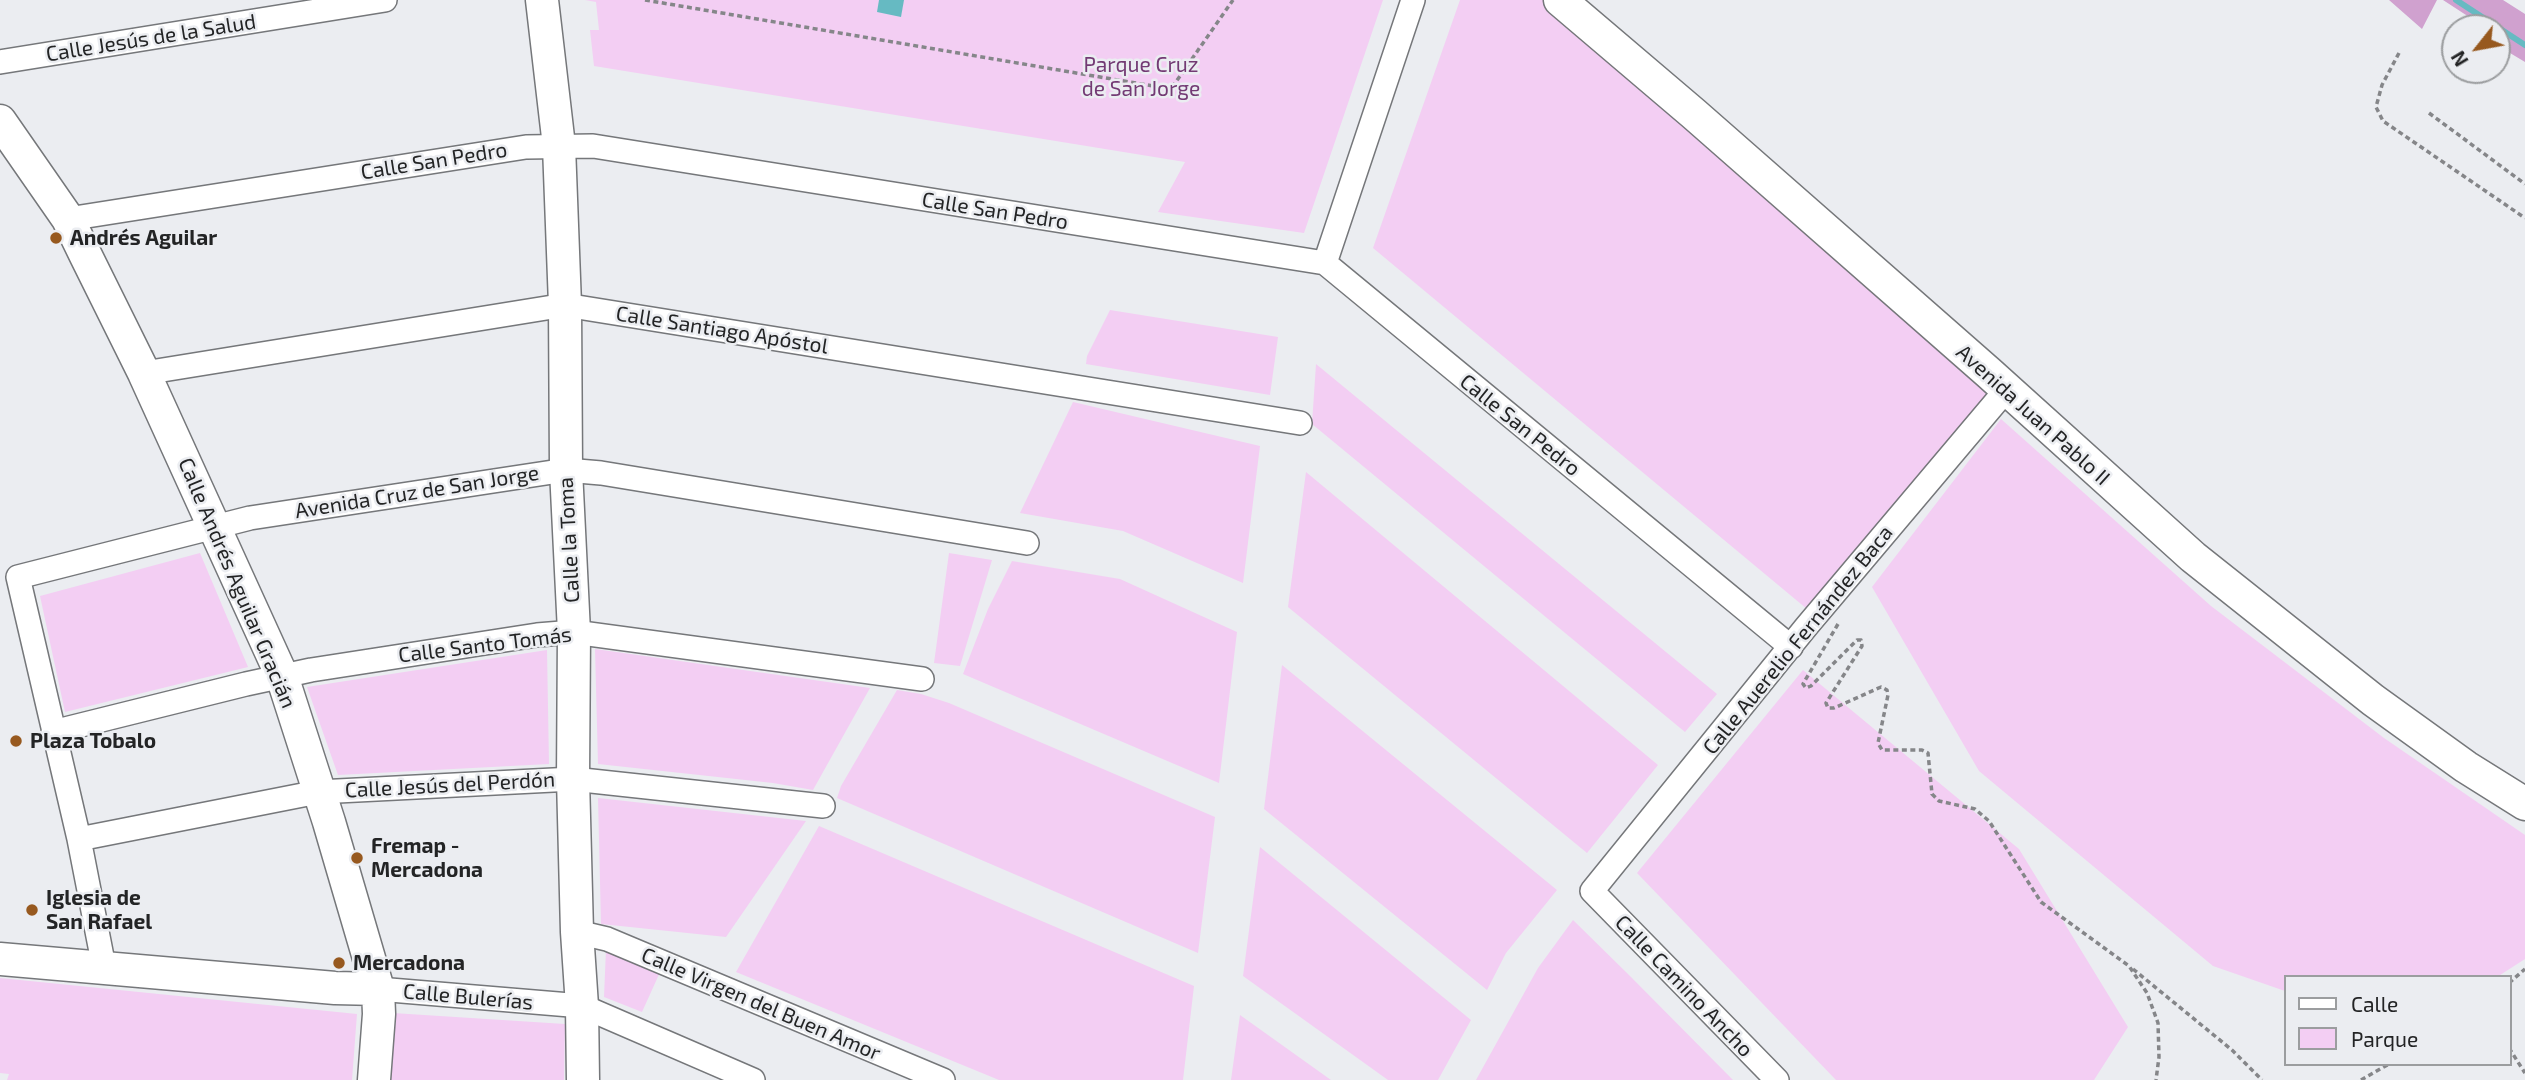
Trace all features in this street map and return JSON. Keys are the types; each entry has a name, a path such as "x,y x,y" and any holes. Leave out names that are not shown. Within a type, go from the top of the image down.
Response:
{"street":[{"name":"Calle Jesús de la Salud","path":"0,62 386,0"},
{"name":"Calle la Toma","path":"542,0 559,146 565,305 566,470 574,632 573,779 583,1080"},
{"path":"1325,263 1413,0"},
{"name":"Avenida Juan Pablo II","path":"1560,0 1694,114 2193,557 2404,722 2466,767 2525,804"},
{"name":"Calle Andrés Aguilar Gracián","path":"0,121 68,219 144,373 282,676 378,989 374,1080"},
{"name":"Calle San Pedro","path":"68,219 526,147 593,146 1325,263 1791,648"},
{"name":"Calle Santiago Apóstol","path":"144,373 565,305 1300,423"},
{"name":"Calle Auerelio Fernández Baca","path":"1592,891 2006,390"},
{"name":"Avenida Cruz de San Jorge","path":"53,732 18,577 250,518 566,470 601,473 1027,543"},
{"name":"Calle Santo Tomás","path":"53,732 282,676 537,635 574,632 922,680"},
{"path":"53,732 79,839 104,967"},
{"name":"Calle Jesús del Perdón","path":"79,839 318,792 573,779 823,806"},
{"name":"Calle Camino Ancho","path":"1592,891 1777,1080"},
{"name":"Calle Virgen del Buen Amor","path":"577,932 607,939 943,1080"},
{"name":"Calle Bulerías","path":"0,959 582,1006 753,1080"}],"path":[{"path":"645,0 1171,89 1233,0"},
{"path":"2399,53 2382,85 2376,107 2383,121 2409,136 2525,218"},
{"path":"2429,113 2525,184"},
{"path":"1824,607 1840,622 1803,684 1805,688 1811,686 1857,640 1861,640 1862,646 1826,704 1828,708 1834,708 1881,687 1887,690 1878,743 1882,750 1922,750 1927,753 1932,794 1939,801 1975,809 1989,821 2041,902 2129,966 2222,1041 2262,1080"},
{"path":"2129,966 2147,993 2158,1023 2159,1057 2156,1080"},
{"path":"2511,981 2525,969"},
{"path":"2511,1051 2525,1073"},
{"path":"2361,1080 2386,1066"}],"green space":[{"name":"Parque Cruz de San Jorge","path":"585,0 1383,0 1304,233 1158,212 1185,162 594,66 590,30 599,30 596,2"},
{"path":"1460,0 1556,0 1994,385 1807,609 1373,248"},
{"path":"1110,310 1278,337 1270,395 1086,364 1087,356"},
{"path":"1316,364 1717,694 1685,732 1312,424"},
{"path":"1073,402 1260,446 1243,583 1123,531 1020,513"},
{"path":"2001,419 2211,606 2384,738 2525,835 2525,959 2500,975 2284,975 2284,991 2213,966 1979,771 1872,587"},
{"path":"1306,472 1658,765 1587,853 1288,607"},
{"path":"200,553 248,667 65,712 40,596"},
{"path":"949,553 992,560 960,666 934,663"},
{"path":"1012,561 1120,579 1237,632 1219,783 963,674 988,609"},
{"path":"595,649 870,688 813,790 773,783 598,764"},
{"path":"547,650 549,764 338,775 307,687"},
{"path":"1282,665 1557,890 1506,953 1487,990 1264,809"},
{"path":"1803,670 2019,849 2128,1027 2094,1080 1836,1080 1637,873"},
{"path":"897,690 949,703 1215,817 1198,953 837,798 841,786"},
{"path":"598,798 806,821 726,937 601,924"},
{"path":"819,826 1194,986 1183,1080 999,1080 736,972"},
{"path":"1260,847 1471,1020 1438,1080 1388,1080 1243,976"},
{"path":"1573,920 1733,1080 1476,1080 1538,968"},
{"path":"606,949 661,970 642,1012 604,997"},
{"path":"0,978 357,1014 352,1080 7,1080 9,1074 0,1073"},
{"path":"393,1013 565,1024 564,1080 388,1080"},
{"path":"1240,1015 1331,1080 1231,1080"}],"shaded area":[{"path":"2389,0 2437,0 2422,29"},
{"path":"2443,0 2503,0 2525,14 2525,62 2511,54 2511,14 2464,14"}],"water":[{"path":"879,0 904,0 901,17 877,12"}],"waterway":[{"path":"2456,0 2525,45"}],"place":[{"name":"Andrés Aguilar","path":"56,238"},
{"name":"Plaza Tobalo","path":"16,741"},
{"name":"Fremap - Mercadona","path":"357,858"},
{"name":"Iglesia de San Rafael","path":"32,910"},
{"name":"Mercadona","path":"339,963"}]}
